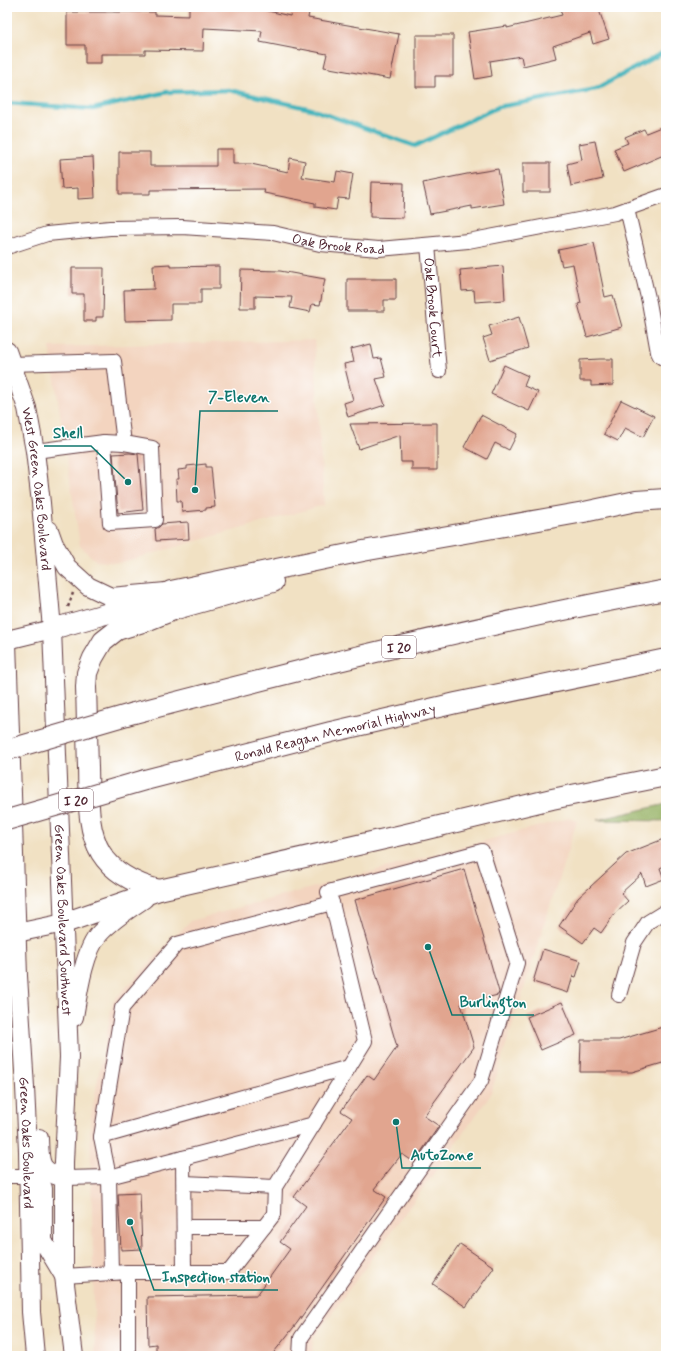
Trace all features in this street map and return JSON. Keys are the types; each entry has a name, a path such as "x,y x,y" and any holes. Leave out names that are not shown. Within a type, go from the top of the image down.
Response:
{"highway":[{"path":"52,629 148,602 171,591 363,550 584,512 636,501 666,498"},
{"path":"159,890 131,880 111,866 101,853 94,838 90,816 86,687 87,673 93,658 103,641 117,630 146,622 176,608 335,566 363,550"},
{"name":"I 20","path":"7,750 134,713 257,681 419,642 666,590"},
{"name":"Ronald Reagan Memorial Highway","path":"7,820 145,780 331,732 456,703 666,659"},
{"path":"64,923 159,890 402,835 552,799 666,776"}],"main road":[{"name":"West Green Oaks Boulevard","path":"8,360 27,408 35,451 52,629"},
{"path":"41,503 54,544 63,561 67,567 88,586 111,597 171,591"},
{"path":"7,641 52,629"},
{"name":"Green Oaks Boulevard Southwest","path":"52,629 69,1057 64,1170 64,1276 74,1356"},
{"name":"Green Oaks Boulevard","path":"7,641 12,934 25,1087 31,1312 34,1356"},
{"path":"69,1057 76,1005 86,957 100,933 117,917 159,890"},
{"path":"12,934 64,923"},
{"path":"7,1004 19,1030 23,1055"},
{"path":"25,1087 38,1114 40,1162 48,1172 64,1170"},
{"path":"28,1176 39,1182 43,1188 43,1241 64,1276"}],"street":[{"name":"Oak Brook Road","path":"7,247 47,234 110,228 182,227 273,233 320,244 379,249 476,240 616,213 666,195"},
{"path":"627,209 649,302 658,352 660,356 666,360"},
{"name":"Oak Brook Court","path":"428,245 439,371"},
{"path":"8,360 114,361 124,443"},
{"path":"35,451 104,442 124,443 152,448 155,520 110,523 104,442"},
{"path":"64,1276 128,1272 229,1272 274,1214 275,1187 365,1041 332,903 328,892 482,851 517,963 481,1081 301,1338 300,1356"},
{"path":"111,1273 109,1177 102,1137 122,1008 177,944 332,903"},
{"path":"619,994 634,943 648,922 666,911"},
{"path":"102,1137 349,1067"},
{"path":"64,1170 109,1177 314,1124"},
{"path":"183,1158 184,1272"},
{"path":"7,1176 28,1176"},
{"path":"184,1183 275,1187"},
{"path":"184,1227 264,1227"},
{"path":"128,1272 128,1356"}],"path":[{"path":"68,610 74,591"}],"shaded area":[{"path":"314,340 324,505 119,563 96,561 80,546 50,347"},
{"path":"569,818 577,821 490,1096 313,1339 312,1356 95,1356 90,1121 113,1001 190,921"}],"green space":[{"path":"666,804 666,821 597,820"}],"building":[{"path":"189,7 255,7 290,16 292,7 310,7 308,18 399,34 390,79 324,67 327,54 260,42 262,31 204,28 203,51 145,50 145,54 101,54 101,63 85,63 85,45 67,45 67,12 155,12 155,15 189,16"},
{"path":"559,7 598,7 609,39 593,44 590,33 553,46 556,58 523,66 521,56 490,61 492,76 475,79 468,32 507,26 507,28 562,15"},
{"path":"416,35 453,35 453,76 435,76 435,87 416,87"},
{"path":"666,125 666,154 624,172 614,149 628,143 625,137 644,129 646,133"},
{"path":"595,141 603,179 571,186 567,164 582,160 579,144"},
{"path":"216,149 233,149 233,164 251,164 288,172 290,158 305,161 302,177 335,182 337,171 353,174 349,199 338,198 336,210 315,207 315,203 264,193 265,189 150,190 150,194 119,194 119,152 150,152 150,166 216,166"},
{"path":"93,157 95,198 78,199 78,188 62,189 60,159"},
{"path":"523,163 550,163 550,192 523,192"},
{"path":"498,169 504,204 472,209 472,206 430,214 423,183"},
{"path":"371,182 404,183 403,218 370,217"},
{"path":"594,243 605,297 613,295 622,327 587,337 578,304 581,303 573,264 562,266 558,250"},
{"path":"170,264 170,267 219,266 219,289 201,289 201,304 171,304 171,320 125,321 124,290 154,289 153,265"},
{"path":"503,266 505,300 475,302 474,290 462,291 460,270"},
{"path":"72,268 104,268 103,317 96,317 96,321 84,321 84,294 72,294"},
{"path":"241,270 280,271 325,279 320,305 312,304 310,312 290,308 292,297 255,296 255,308 240,308"},
{"path":"347,279 396,279 396,300 384,300 384,311 347,311"},
{"path":"519,317 528,348 490,360 483,338 492,335 489,326"},
{"path":"371,344 374,359 381,358 386,377 376,379 385,405 348,417 344,403 353,400 344,364 354,362 351,349"},
{"path":"613,359 613,385 591,386 591,381 580,381 580,360"},
{"path":"504,365 528,376 524,386 538,392 529,411 491,394"},
{"path":"621,400 654,416 643,437 625,428 618,441 604,434"},
{"path":"481,415 517,434 509,450 495,443 487,459 464,447"},
{"path":"437,423 437,470 412,470 412,462 401,462 400,435 359,449 350,424"},
{"path":"113,454 138,454 143,510 118,513"},
{"path":"206,464 206,467 211,467 215,507 206,508 206,510 182,512 181,501 177,501 176,479 179,479 178,470 187,469 187,466"},
{"path":"188,522 189,539 156,541 155,529 162,524"},
{"path":"666,838 666,865 660,868 664,879 646,886 642,874 621,893 628,901 615,913 601,933 594,928 583,943 559,926 578,898 626,854"},
{"path":"464,869 499,992 498,995 461,1004 474,1047 424,1116 439,1126 414,1162 402,1154 374,1189 386,1197 297,1323 271,1356 156,1356 156,1344 148,1345 147,1297 257,1295 290,1249 280,1242 306,1206 294,1197 352,1118 341,1111 367,1075 374,1080 397,1047 355,900"},
{"path":"543,949 581,961 576,977 573,976 568,993 533,982"},
{"path":"562,1002 576,1035 541,1050 527,1017"},
{"path":"666,1026 666,1062 632,1072 580,1072 581,1040 619,1040"},
{"path":"140,1193 142,1249 121,1250 118,1194"},
{"path":"460,1244 494,1267 466,1307 433,1284"}],"waterway":[{"path":"7,103 93,109 167,92 229,90 311,109 415,146 498,107 596,89 666,51"}],"place":[{"name":"Shell","path":"128,482"},
{"name":"7-Eleven","path":"195,490"},
{"name":"Burlington","path":"428,947"},
{"name":"AutoZone","path":"396,1122"},
{"name":"Inspection station","path":"130,1222"}]}
